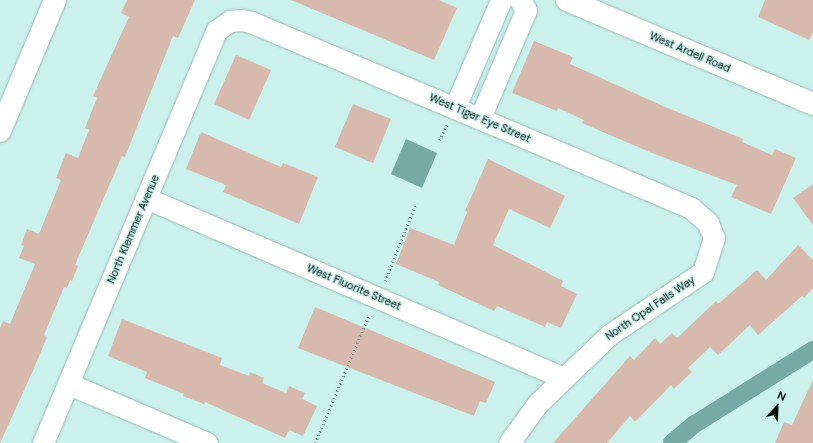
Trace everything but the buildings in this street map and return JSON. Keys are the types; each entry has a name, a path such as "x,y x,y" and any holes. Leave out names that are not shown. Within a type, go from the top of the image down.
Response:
{"street":[{"path":"0,131 55,0"},
{"path":"455,107 501,0"},
{"path":"480,118 526,10 520,0"},
{"name":"West Ardell Road","path":"567,0 813,104"},
{"name":"West Tiger Eye Street","path":"230,21 251,22 691,208 708,223 714,238"},
{"name":"North Klemmer Avenue","path":"43,443 217,30 230,21"},
{"name":"West Fluorite Street","path":"146,198 562,377"},
{"name":"North Opal Falls Way","path":"510,443 538,403 562,377 609,335 703,272 714,238"},
{"path":"69,384 207,443"}],"path":[{"path":"315,443 378,297 416,203"}],"water":[{"path":"406,139 437,153 422,188 391,174"}],"waterway":[{"path":"672,443 695,424 813,350"}]}
